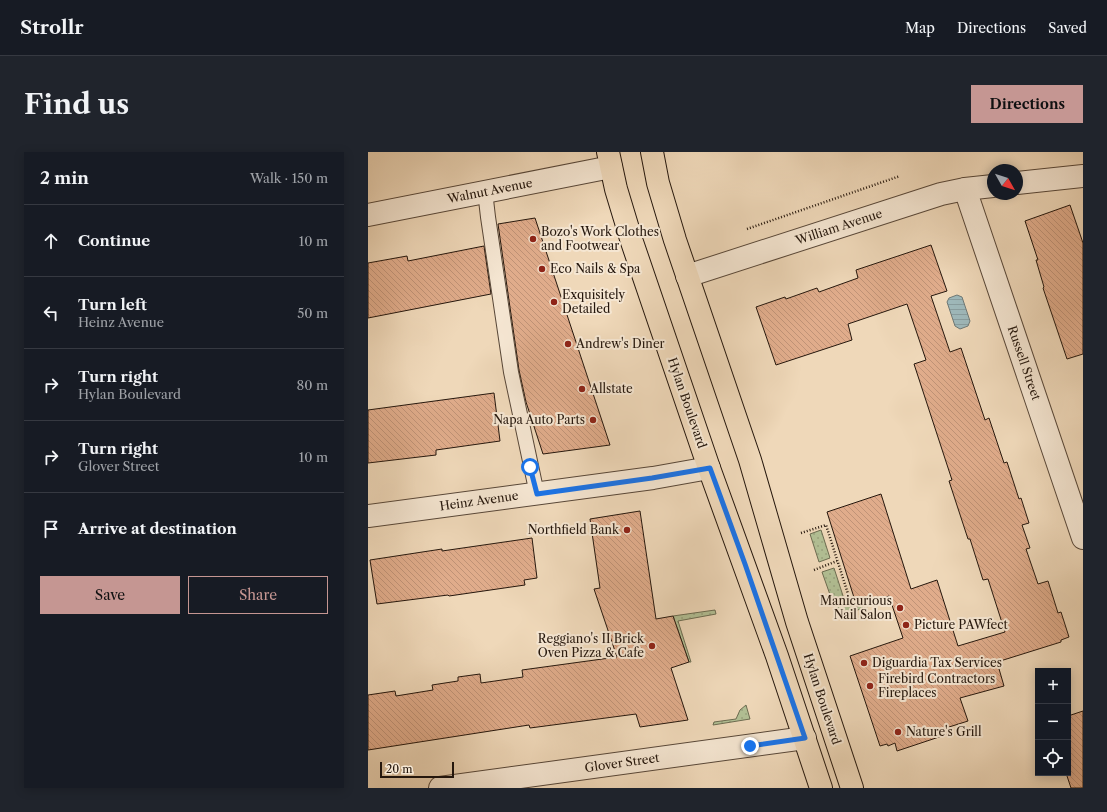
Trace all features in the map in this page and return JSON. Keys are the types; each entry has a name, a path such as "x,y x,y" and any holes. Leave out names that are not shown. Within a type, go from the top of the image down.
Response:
{"main road":[{"name":"Hylan Boulevard","path":"652,152 666,213 750,460 797,622 852,788"},
{"name":"Hylan Boulevard","path":"610,160 618,195 632,242 710,468 745,564 821,788"}],"street":[{"name":"Walnut Avenue","path":"368,215 485,191 610,160"},
{"path":"1023,182 1083,176"},
{"name":"William Avenue","path":"687,276 924,199 965,189 987,187"},
{"name":"Russell Street","path":"965,189 1083,538"},
{"name":"Heinz Avenue","path":"368,516 652,478 710,468"},
{"name":"Glover Street","path":"440,788 805,738"}],"lane":[{"path":"485,191 510,372 537,494"}],"path":[{"path":"742,231 900,176"},
{"path":"801,533 826,525 849,597"},
{"path":"814,570 837,561"}],"green space":[{"path":"821,530 830,558 819,562 810,534"},
{"path":"834,568 845,602 834,606 822,572"},
{"path":"889,596 890,599 837,617 834,606 855,598"},
{"path":"715,610 716,614 678,621 691,662 689,662 673,616"},
{"path":"746,705 750,719 713,725 714,722 736,719 740,710"}],"water":[{"path":"957,295 962,297 970,321 968,326 960,329 955,326 947,302 949,298"}],"building":[{"path":"1070,205 1083,243 1083,354 1067,359 1043,288 1044,287 1036,260 1038,260 1025,221"},
{"path":"535,218 610,445 543,454 526,402 519,370 498,224"},
{"path":"931,245 947,291 931,296 950,352 961,348 985,420 989,418 1004,463 1007,462 1019,499 1021,498 1029,523 1022,525 1030,548 1026,549 1038,584 1048,581 1058,613 1061,612 1069,637 1061,640 1061,642 997,662 1004,686 960,698 968,721 949,727 951,733 897,751 895,743 888,746 887,744 880,746 850,656 903,638 889,596 857,607 827,512 881,494 911,589 937,580 958,646 1005,632 988,579 983,580 970,539 968,539 949,481 952,480 914,364 926,360 907,304 848,324 852,340 776,365 756,307 785,297 786,299 817,288 819,292 858,278 856,270"},
{"path":"484,246 491,294 368,318 368,263 407,256 408,261"},
{"path":"494,393 500,441 436,450 436,455 368,463 368,410"},
{"path":"640,511 656,619 673,616 689,662 671,668 688,720 640,727 636,714 530,728 529,725 368,750 368,695 395,691 396,696 433,690 432,685 458,681 458,677 480,674 481,683 523,677 522,670 617,657 594,589 600,588 590,519"},
{"path":"532,538 537,578 524,580 525,585 449,596 377,604 370,560 442,549 442,551"},
{"path":"1083,711 1083,788 1071,788 1067,776 1071,776 1071,715"}],"place":[{"name":"Bozo's Work Clothes and Footwear","path":"533,239"},
{"name":"Eco Nails & Spa","path":"542,269"},
{"name":"Exquisitely Detailed","path":"554,302"},
{"name":"Andrew's Diner","path":"568,344"},
{"name":"Allstate","path":"582,389"},
{"name":"Napa Auto Parts","path":"593,420"},
{"name":"Northfield Bank","path":"627,530"},
{"name":"Manicurious Nail Salon","path":"900,608"},
{"name":"Picture PAWfect","path":"906,625"},
{"name":"Reggiano's II Brick Oven Pizza & Cafe","path":"652,646"},
{"name":"Diguardia Tax Services","path":"864,663"},
{"name":"Firebird Contractors Fireplaces","path":"870,686"},
{"name":"Nature's Grill","path":"898,732"}],"route":[{"path":"530,467 537,494 652,478 710,468 805,738 750,746"}]}
